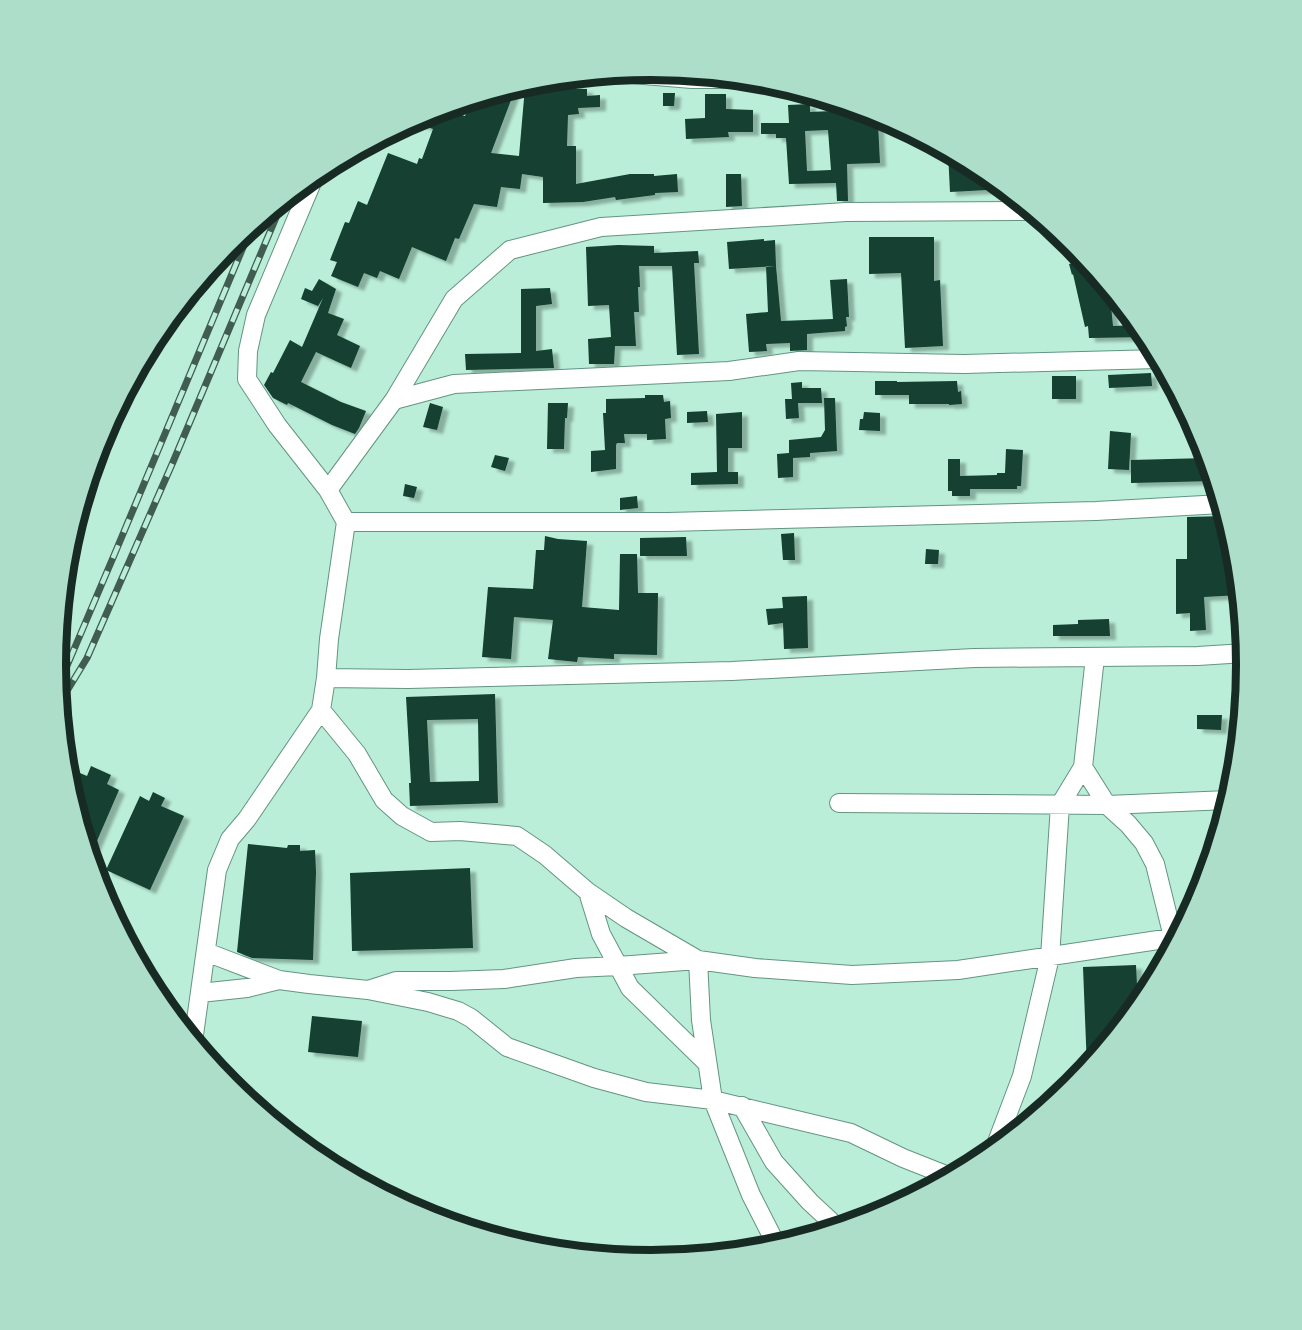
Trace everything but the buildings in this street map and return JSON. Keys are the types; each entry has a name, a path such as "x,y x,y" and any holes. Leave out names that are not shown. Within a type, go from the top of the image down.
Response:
{"street":[{"path":"195,1031 217,870 230,839 247,819 321,710 326,678 329,639 346,522 328,490 277,425 247,379 248,351 256,315 308,192"},
{"path":"328,490 394,400 454,299 510,250 601,227 846,212 1020,211"},
{"path":"394,400 454,384 729,371 799,361 964,364 1150,359"},
{"path":"346,522 668,522 1096,511 1213,504"},
{"path":"326,678 408,679 732,671 974,657 1198,656 1236,654"},
{"path":"1000,1134 1022,1076 1050,957 1060,805 1083,767 1095,657"},
{"path":"321,710 357,754 384,800 402,816 431,832 460,831 517,836 626,918 698,960"},
{"path":"1083,767 1107,805 1144,843 1155,864 1173,930"},
{"path":"839,803 1107,805 1220,800"},
{"path":"588,891 602,934 630,988 707,1063"},
{"path":"368,990 396,981 504,979 576,968 698,960 755,968 852,975 958,970 1169,938"},
{"path":"206,952 279,980 368,990 428,1002 458,1011 471,1018 507,1047 594,1078 646,1092 742,1106 851,1133 942,1173"},
{"path":"698,960 701,1020 713,1100 751,1195 773,1237"},
{"path":"200,993 247,988 279,980"},
{"path":"742,1106 774,1161 810,1202 831,1221"}],"railway":[{"path":"67,691 87,658 277,215"},
{"path":"66,668 244,244"}]}
